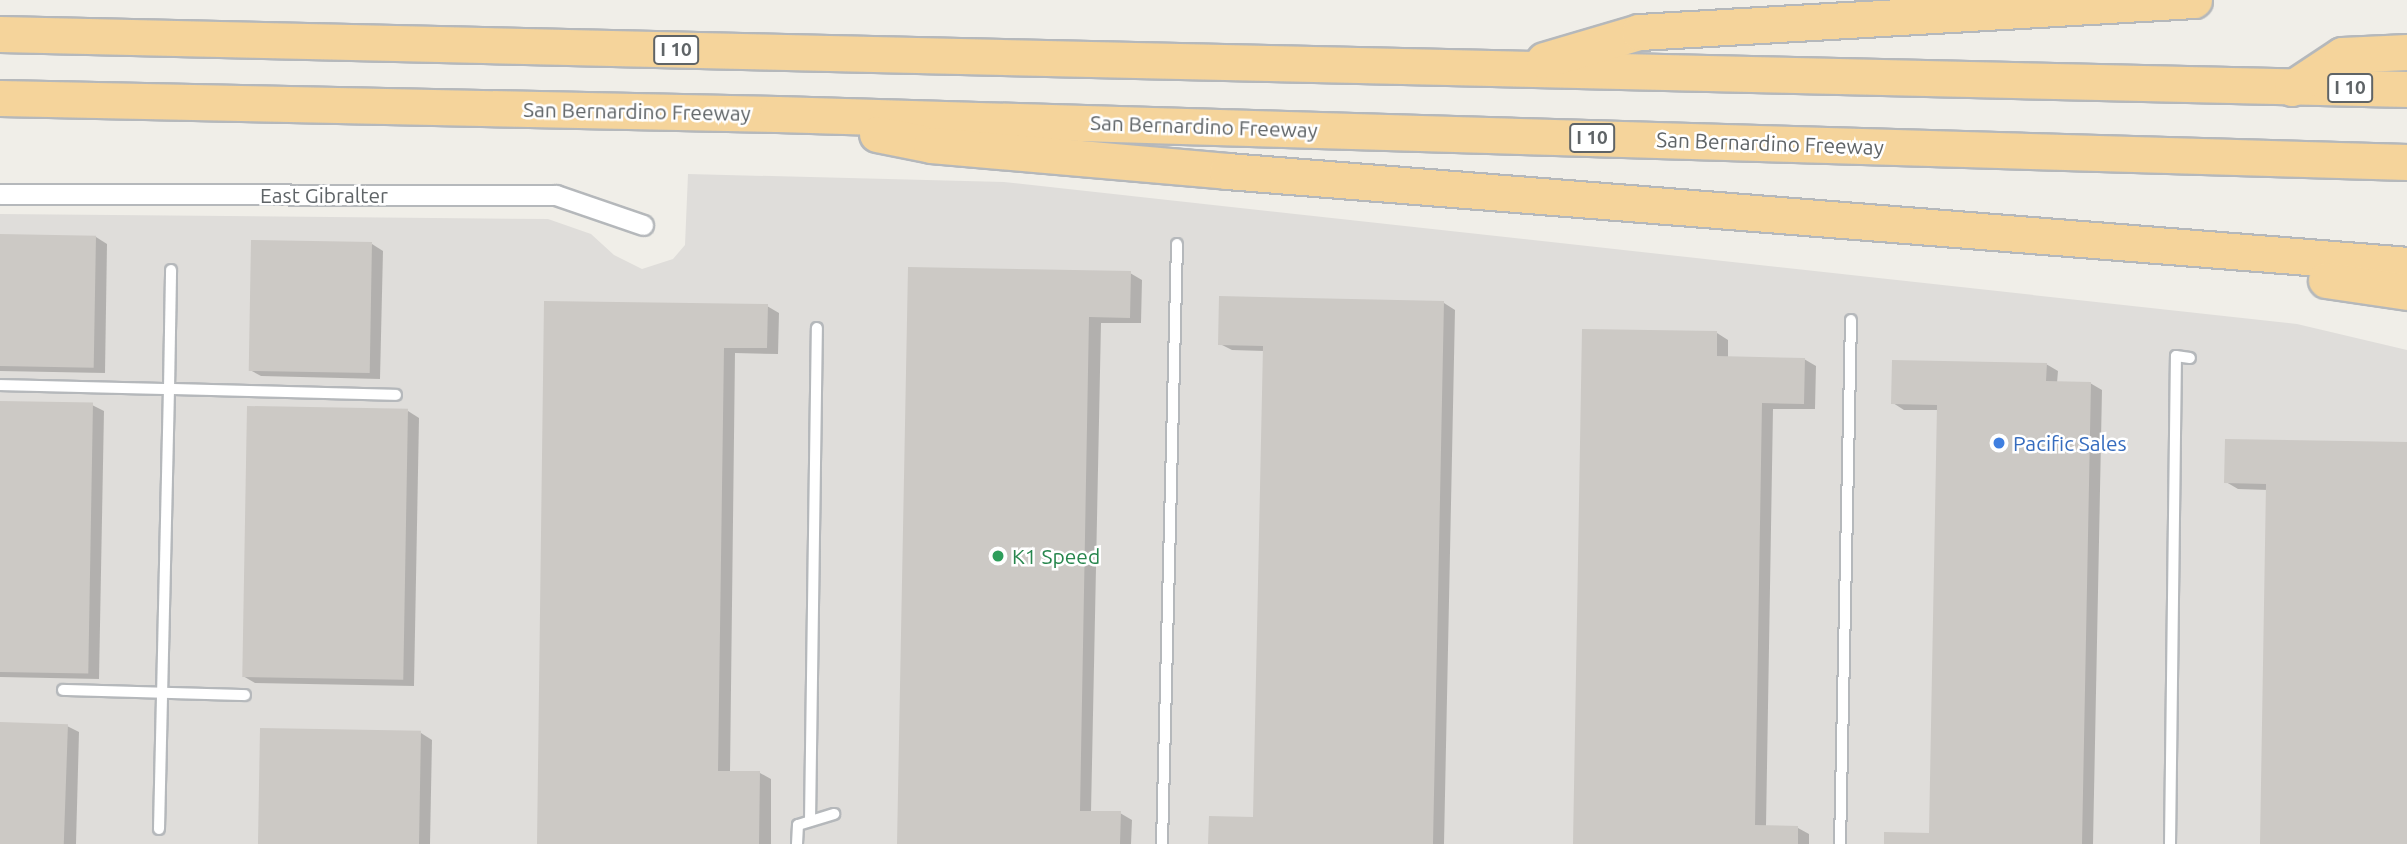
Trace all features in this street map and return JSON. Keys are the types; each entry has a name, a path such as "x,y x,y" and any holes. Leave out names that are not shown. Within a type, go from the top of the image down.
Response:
{"highway":[{"path":"1512,70 1639,32 2194,0"},
{"name":"I 10","path":"0,34 2407,89"},
{"path":"2292,88 2342,55 2407,52"},
{"name":"San Bernardino Freeway","path":"0,98 777,114 2407,162"},
{"path":"777,114 931,145 2407,265"},
{"path":"2025,236 2407,292"}],"street":[{"name":"East Gibralter","path":"0,194 556,195 643,225"}],"lane":[{"path":"1163,844 1177,244"},
{"path":"159,828 171,270"},
{"path":"1840,844 1851,320"},
{"path":"810,821 817,328"},
{"path":"2170,844 2176,356 2190,358"},
{"path":"0,385 396,395"},
{"path":"63,690 245,695"},
{"path":"797,844 797,825 834,814"}],"shaded area":[{"path":"688,174 1004,182 2297,324 2407,350 2407,844 0,844 0,214 548,219 591,234 614,255 642,269 673,259 685,245"}],"building":[{"path":"0,234 96,236 94,368 0,366"},
{"path":"251,240 372,242 370,373 249,371"},
{"path":"908,267 1131,271 1130,318 1089,317 1080,811 1121,811 1120,844 897,844"},
{"path":"1219,296 1444,301 1433,844 1208,844 1209,816 1253,817 1263,346 1218,345"},
{"path":"544,301 768,304 767,348 724,348 718,771 760,771 759,844 537,844"},
{"path":"1582,329 1717,331 1717,356 1805,358 1804,404 1762,403 1755,825 1798,826 1798,844 1573,844"},
{"path":"1892,360 2047,363 2046,381 2091,382 2082,844 1884,844 1884,832 1929,833 1937,405 1891,404"},
{"path":"0,401 93,403 88,674 0,672"},
{"path":"247,406 408,409 403,680 242,677"},
{"path":"2225,439 2407,442 2407,844 2260,844 2266,484 2224,483"},
{"path":"0,722 68,724 64,844 0,844"},
{"path":"260,728 421,731 419,844 258,844"}],"place":[{"name":"Pacific Sales","path":"1999,443"},
{"name":"K1 Speed","path":"998,556"}]}
